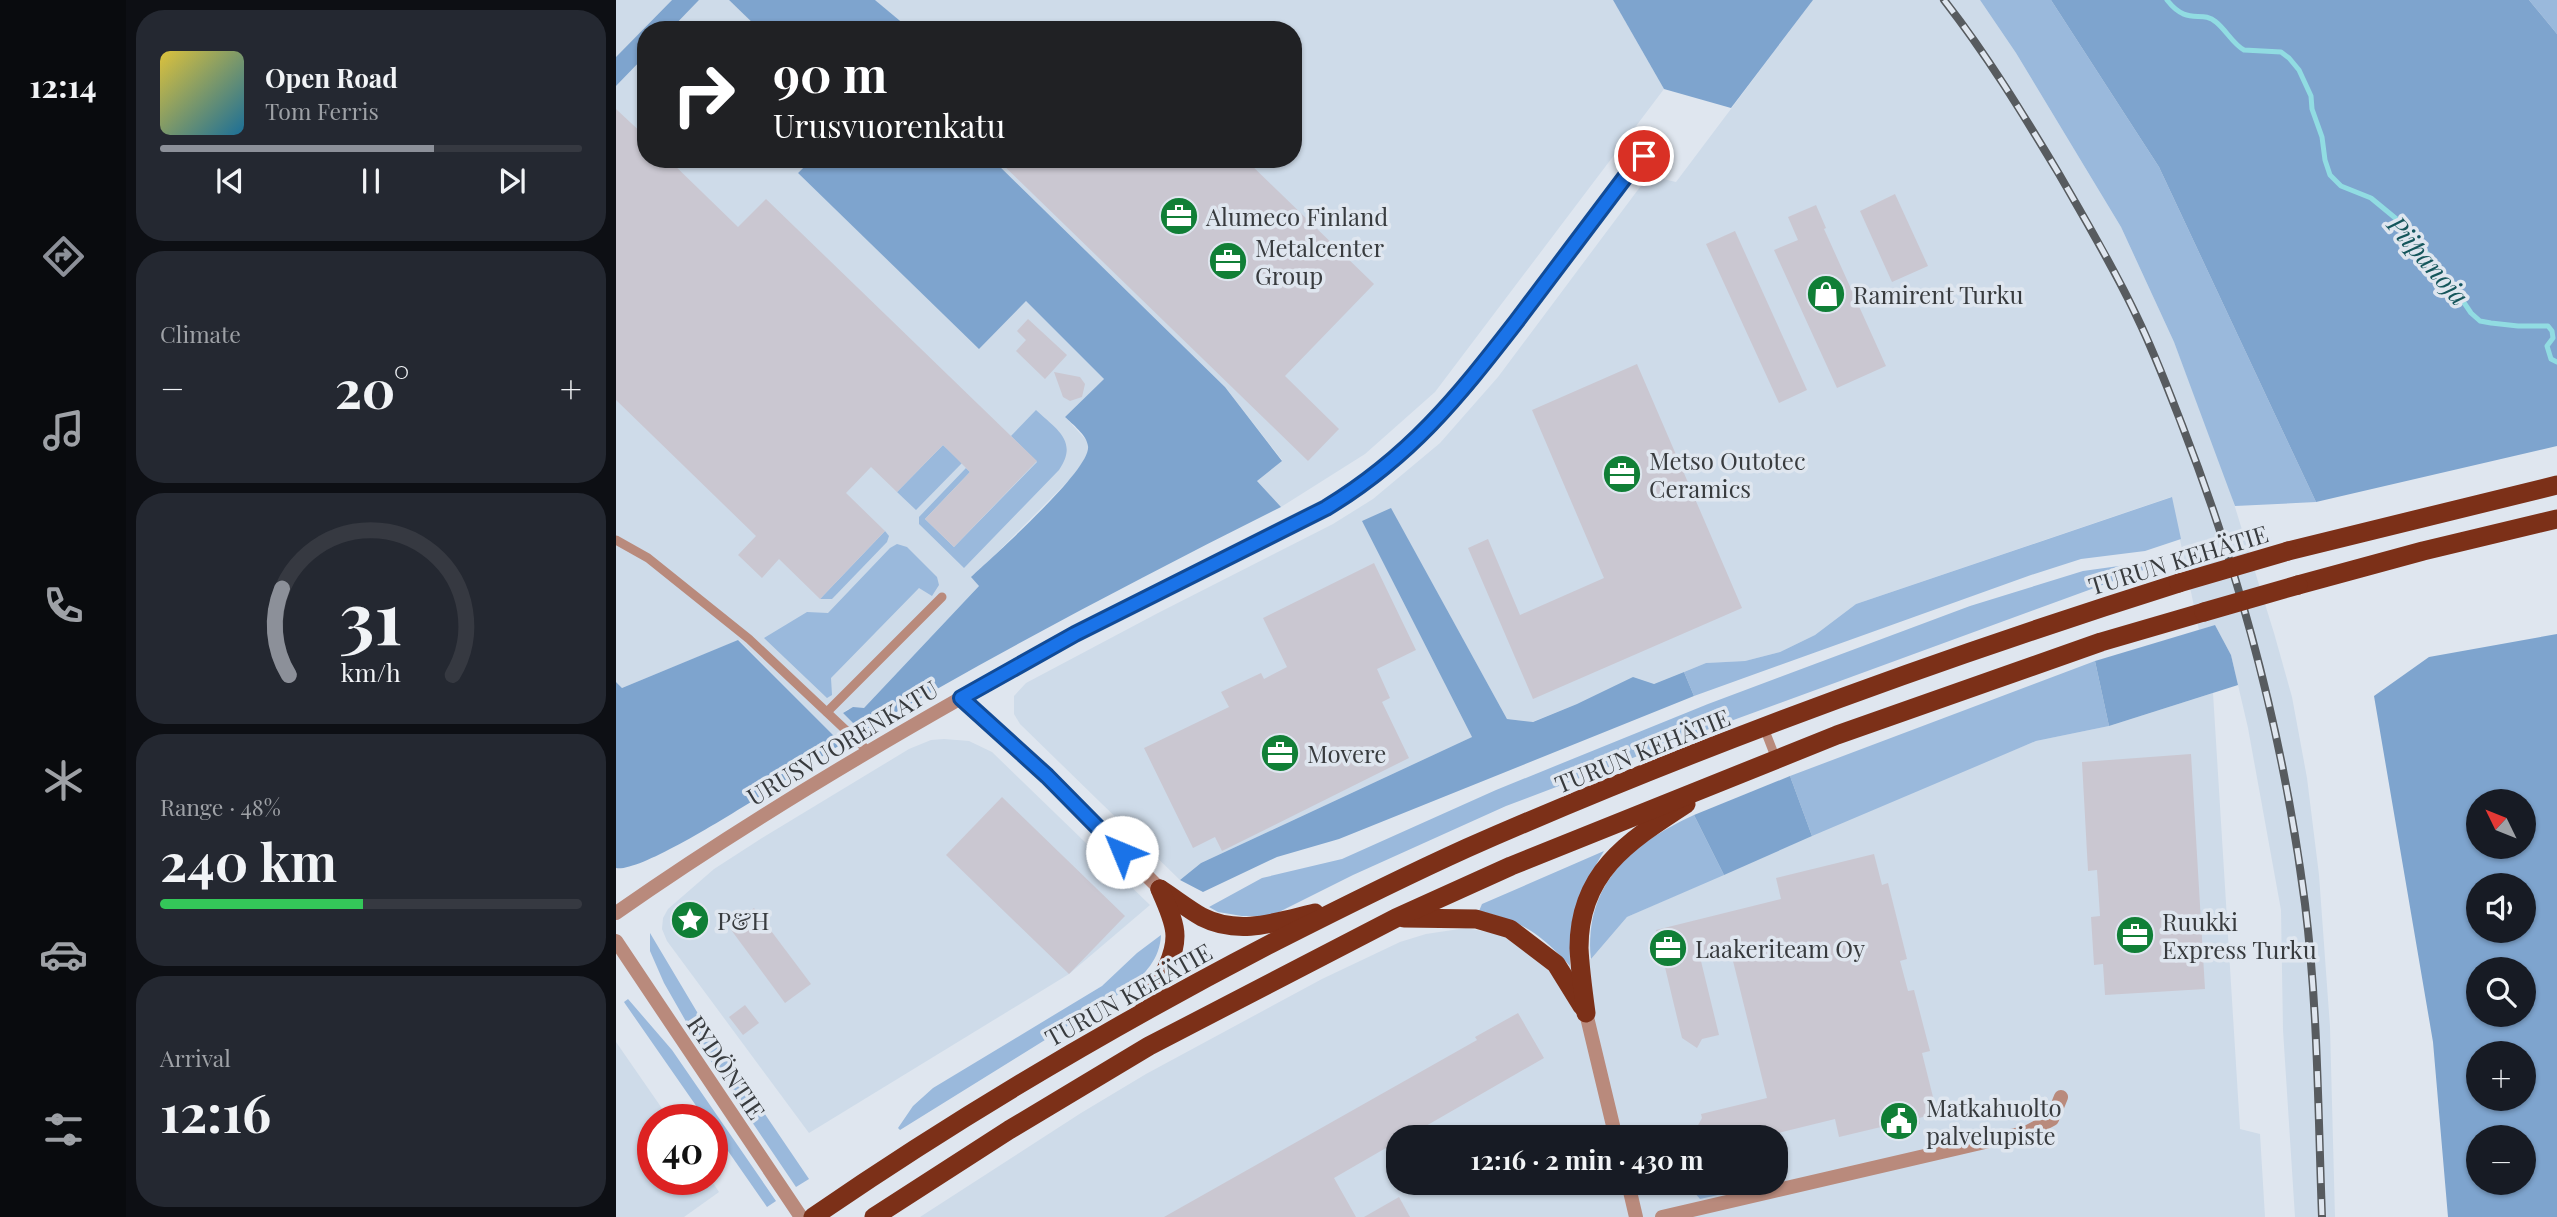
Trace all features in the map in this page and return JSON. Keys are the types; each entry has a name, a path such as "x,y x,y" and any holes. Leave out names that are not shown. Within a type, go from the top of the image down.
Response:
{"highway":[{"name":"TURUN KEHÄTIE","path":"813,1217 979,1108 1143,1012 1343,907 1466,849 1764,727 1933,664 2179,583 2288,551 2557,485"},
{"path":"875,1216 1009,1130 1149,1046 1396,918 1511,866 1776,759 1956,691 2101,642 2423,551 2557,519"},
{"path":"1586,1013 1579,948 1588,895 1598,877 1616,855 1641,834 1720,781"},
{"path":"1160,890 1202,917 1242,928 1263,926 1343,907"},
{"path":"1143,1012 1170,958 1175,937 1160,890"},
{"path":"1396,918 1476,919 1510,929 1556,964 1586,1013"}],"street":[{"name":"URUSVUORENKATU","path":"616,913 727,838 868,751 1075,634 1326,508 1356,490 1397,458 1468,385 1629,172 1660,140"},
{"path":"961,698 1047,776 1160,890"},
{"name":"RYDÖNTIE","path":"616,942 801,1217"},
{"path":"1586,1013 1613,1125"},
{"path":"1662,1217 2028,1132 2052,1119 2061,1097"},
{"path":"1631,1195 1636,1217"}],"lane":[{"path":"616,540 648,558 749,639 868,751"},
{"path":"827,712 942,597"},
{"path":"1764,727 1776,759"}],"shaded area":[{"path":"616,0 672,0 651,21 637,21 637,36 616,57"},
{"path":"672,0 699,0 679,21 651,21"},
{"path":"699,0 729,0 751,21 679,21"},
{"path":"729,0 875,0 900,21 751,21"},
{"path":"875,0 1613,0 1664,89 1435,392 1365,454 1281,507 1257,481 1282,460 1225,387 1001,168 1302,168 1302,21 900,21"},
{"path":"1613,0 1813,0 1731,108 1664,89"},
{"path":"1813,0 1980,0 2016,53 2121,227 2174,342 2226,478 2274,633 2292,697 2307,778 2319,875 2330,1027 2335,1217 2295,1217 2283,1030 2281,910 2248,728 2231,655 2215,625 2199,630 2171,497 1856,604 1815,635 1780,652 1745,661 1706,663 1654,684 1577,704 1532,722 1507,719 1391,509 1363,522 1472,737 1201,863 1180,880 1020,724 1014,714 1014,696 1026,683 1333,524 1373,499 1440,443 1498,377 1640,187 1655,177 1676,182"},
{"path":"1980,0 2051,0 2159,167 2316,502 2235,506 2174,342 2121,227 2016,53"},
{"path":"2051,0 2529,0 2557,34 2557,446 2316,502 2159,167"},
{"path":"2529,0 2557,0 2557,34"},
{"path":"637,36 637,64 616,86 616,57"},
{"path":"637,64 637,168 803,168 798,173 979,348 1026,301 1104,379 1065,417 1088,442 1089,451 1077,472 972,578 980,585 864,708 848,709 843,713 862,732 842,744 739,640 622,688 616,682 616,86"},
{"path":"803,168 1001,168 1225,387 1282,461 1257,481 1281,507 1070,616 862,732 843,713 853,707 864,708 979,586 971,577 1058,493 1074,474 1085,457 1088,446 1082,434 1065,417 1104,379 1026,301 979,349 798,173"},
{"path":"1036,410 1062,436 1067,451 1065,460 1059,470 964,568 919,524 919,517 966,468 970,472 925,519 954,547 1037,462 1011,436"},
{"path":"943,445 962,463 916,510 897,492"},
{"path":"2172,497 2181,539 2145,551 2081,559 2031,575 1694,696 1684,672 1706,663 1745,661 1780,652 1815,635 1856,604"},
{"path":"1391,508 1507,719 1533,722 1633,677 1654,684 1684,672 1694,696 1339,839 1277,857 1203,892 1180,880 1201,863 1472,737 1362,521"},
{"path":"885,531 889,536 887,542 832,599 820,599"},
{"path":"897,544 907,547 937,577 939,585 932,596 919,588 831,678 832,695 827,698 764,638 807,612 828,613 890,548"},
{"path":"2162,560 2160,564 1506,806 1353,875 1271,916 1242,916 1218,912 1209,907 1262,878 1342,859 1496,790 1708,704 1970,606 2083,571"},
{"path":"2215,625 2231,655 2238,685 2109,726 2095,661"},
{"path":"2557,634 2557,1217 2448,1217 2433,1042 2374,696 2429,657"},
{"path":"738,640 842,744 692,837 660,854 633,865 616,868 616,682 622,688"},
{"path":"2095,661 2109,726 2036,741 1812,836 1790,776"},
{"path":"2213,693 2240,1129 2260,1134 2265,1217 920,1217 1146,1074 1322,979 1400,942 1426,934 1466,928 1503,935 1552,971 1591,959 1627,917 1896,798 2036,741 2109,726"},
{"path":"931,740 969,741 992,752 1150,905 1069,974 809,1133 667,941 662,929 663,918 668,909 714,869 762,838 909,749"},
{"path":"1790,776 1812,836 1724,875 1694,815"},
{"path":"1694,815 1724,875 1627,917 1591,959 1591,932 1595,909 1616,870 1650,839"},
{"path":"1604,851 1588,879 1578,906 1570,949 1570,966 1530,930 1508,919 1479,911 1482,904"},
{"path":"650,933 706,1027 809,1179 796,1187 696,1039 664,983 650,951"},
{"path":"1161,935 1155,959 1127,989 900,1130 898,1128 913,1106 933,1088 1102,986"},
{"path":"628,999 672,1050 709,1104 695,1104 624,1002"},
{"path":"616,1042 659,1104 637,1104 637,1195 715,1195 684,1217 616,1217"},
{"path":"728,1131 776,1201 767,1207 728,1151"},
{"path":"1697,1195 1718,1195 1700,1199"}],"building":[{"path":"616,109 637,129 637,168 677,168 738,227 766,199 1037,461 954,547 925,519 970,472 943,445 897,492 871,467 846,493 885,531 820,599 779,559 762,578 738,555 756,536 616,400"},
{"path":"1006,168 1254,168 1374,284 1285,376 1339,429 1308,461"},
{"path":"1895,194 1928,266 1892,282 1860,211"},
{"path":"1816,205 1826,228 1824,229 1886,366 1837,388 1774,250 1798,240 1788,217"},
{"path":"1735,231 1807,390 1779,403 1706,244"},
{"path":"1028,319 1067,355 1045,379 1016,351 1026,340 1017,331"},
{"path":"1637,364 1742,608 1533,699 1468,548 1488,539 1520,615 1604,578 1532,410"},
{"path":"1054,372 1080,377 1085,384 1082,397 1070,401 1063,397"},
{"path":"1374,563 1416,650 1377,669 1390,698 1382,702 1409,758 1222,851 1215,837 1193,848 1144,748 1229,707 1221,692 1261,673 1264,679 1287,667 1263,618"},
{"path":"2191,754 2205,989 2105,995 2103,964 2094,965 2091,917 2100,916 2097,870 2088,871 2082,762"},
{"path":"1002,797 1125,916 1069,974 946,855"},
{"path":"1874,854 1882,885 1888,883 1907,959 1900,961 1908,991 1914,990 1930,1051 1922,1053 1937,1113 1919,1118 1920,1124 1882,1133 1881,1127 1839,1137 1835,1119 1788,1131 1788,1125 1698,1125 1701,1114 1767,1098 1730,949 1700,957 1719,1035 1702,1039 1697,1048 1682,1038 1656,930 1781,899 1776,878"},
{"path":"754,908 811,984 785,1003 729,927"},
{"path":"745,1005 759,1023 743,1035 729,1017"},
{"path":"1518,1013 1544,1058 1428,1125 1386,1125 1386,1148 1334,1178 1356,1217 1164,1217 1477,1040 1475,1037"},
{"path":"1399,1197 1410,1217 1364,1217"}],"waterway":[{"name":"Piipanoja","path":"2167,0 2181,13 2210,18 2244,50 2281,52 2289,58 2299,70 2311,96 2330,175 2341,186 2371,198 2405,226 2471,313 2480,321 2518,326 2548,326 2553,338 2547,346 2551,359 2557,362"}],"railway":[{"path":"1944,0 2018,107 2119,281 2166,384 2224,542 2273,721 2305,904 2313,982 2322,1217"}],"place":[{"name":"Alumeco Finland","path":"1179,216"},
{"name":"Metalcenter Group","path":"1228,261"},
{"name":"Ramirent Turku","path":"1826,294"},
{"name":"Metso Outotec Ceramics","path":"1622,474"},
{"name":"Movere","path":"1280,753"},
{"name":"P&H","path":"690,920"},
{"name":"Ruukki Express Turku","path":"2135,935"},
{"name":"Laakeriteam Oy","path":"1668,948"},
{"name":"Matkahuolto palvelupiste","path":"1899,1121"}],"route":[{"path":"1122,852 1047,776 961,698 1075,634 1326,508 1356,490 1397,458 1468,385 1629,172 1644,156"}]}
